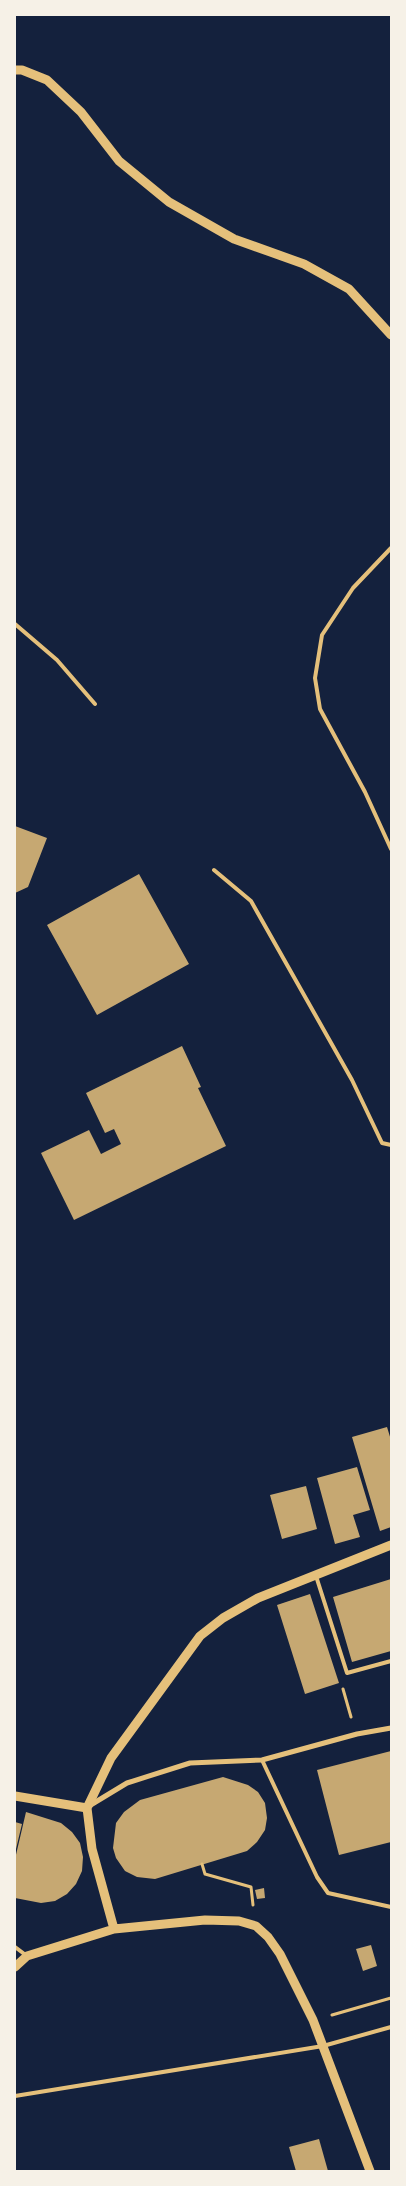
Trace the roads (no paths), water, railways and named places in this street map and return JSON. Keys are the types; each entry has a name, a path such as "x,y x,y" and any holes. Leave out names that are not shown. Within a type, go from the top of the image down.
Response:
{"street":[{"path":"15,70 22,70 47,80 81,112 120,161 169,202 234,240 304,264 348,289 391,335"},
{"path":"114,1929 92,1849 87,1808 111,1758 200,1636 223,1618 258,1598 391,1545"},
{"path":"15,1796 87,1808 127,1783 190,1763 262,1760 357,1734 391,1728"},
{"path":"15,1967 27,1956 114,1929 205,1920 239,1921 256,1926 268,1937 280,1954 313,2020 370,2171"}],"lane":[{"path":"391,548 353,588 322,635 315,678 320,708 366,792 391,849"},
{"path":"15,624 58,660 94,704"},
{"path":"214,870 251,901 352,1080 382,1143 391,1146"},
{"path":"316,1574 346,1673 391,1661"},
{"path":"262,1760 317,1877 328,1893 391,1907"},
{"path":"15,1948 27,1956"},
{"path":"15,2096 322,2046 391,2027"}]}
